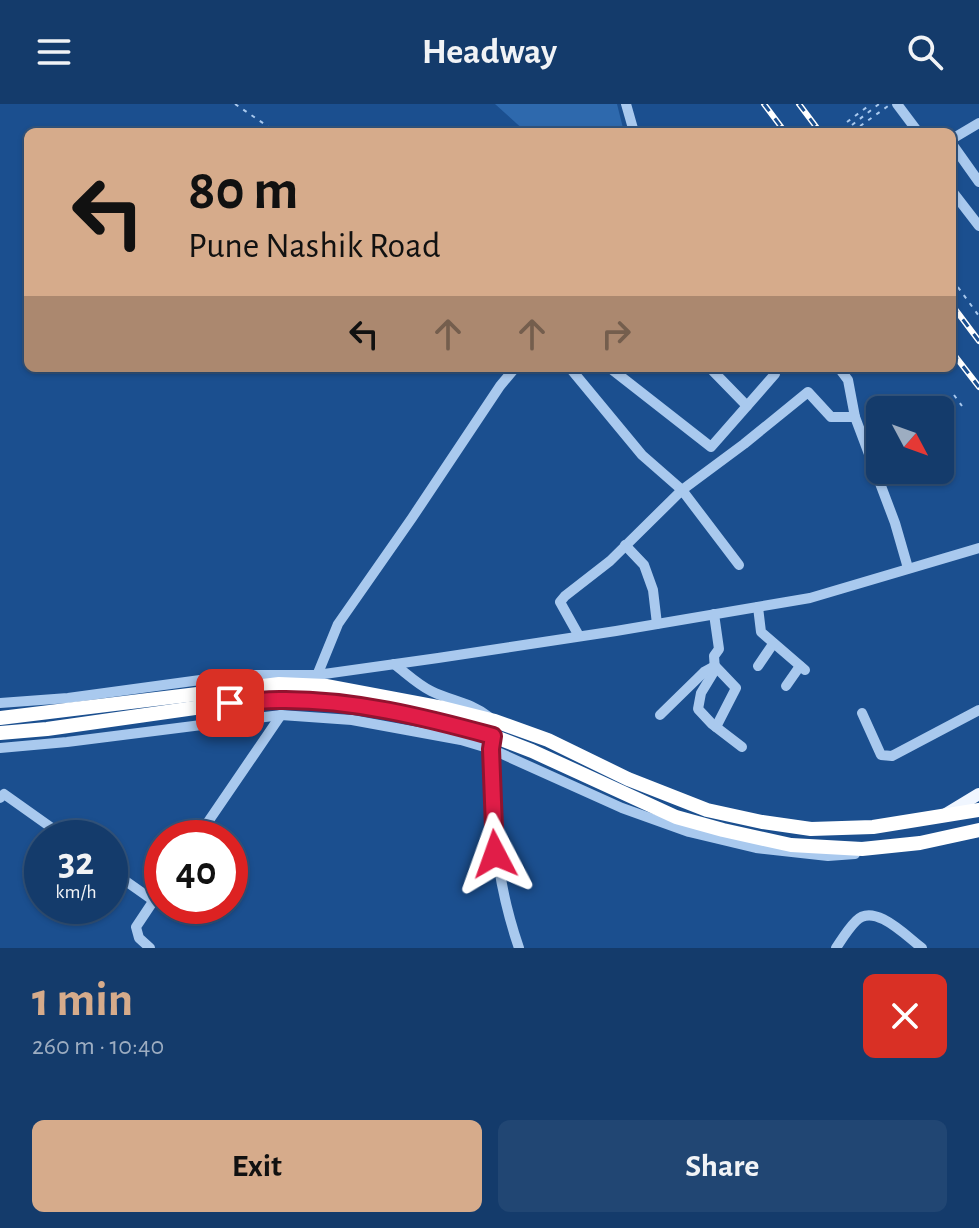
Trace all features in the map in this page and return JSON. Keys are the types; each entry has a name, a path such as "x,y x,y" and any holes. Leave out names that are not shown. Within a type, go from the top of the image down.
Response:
{"highway":[{"path":"0,718 316,680 443,708 493,735 676,817 723,830 791,845 862,849 920,843 979,832"},
{"path":"0,733 230,703 279,700 317,702 410,715 493,735 548,740 628,779 707,810 762,822 811,829 873,827 979,810"}],"main road":[{"path":"943,816 979,794"}],"street":[{"path":"626,104 633,128"},
{"path":"897,104 915,128"},
{"path":"956,139 979,123"},
{"path":"956,148 979,182"},
{"path":"956,196 979,226"},
{"path":"316,680 338,624 512,372"},
{"path":"573,372 642,455 682,490 739,565"},
{"path":"615,372 711,447 775,374"},
{"path":"714,372 747,406"},
{"path":"842,372 848,380 855,417 895,523 908,568"},
{"path":"579,636 560,602 610,561 682,490 808,392 831,417 855,417"},
{"path":"625,545 644,565 653,590 657,624"},
{"path":"0,703 68,698 237,675 316,680 394,664 810,598 979,548"},
{"path":"758,607 761,632 803,668 786,686"},
{"path":"714,614 719,649 714,656 715,670 701,693 698,707 716,727 742,747"},
{"path":"758,666 773,644"},
{"path":"394,664 432,691 476,706 493,735 495,854 508,916 519,948"},
{"path":"660,715 704,672 715,666"},
{"path":"715,666 736,688 716,727"},
{"path":"862,713 881,755 892,756 979,710"},
{"path":"0,748 281,715 352,720 461,740 493,735"},
{"path":"209,820 281,715"},
{"path":"0,798 4,794 41,820"},
{"path":"144,915 136,927 139,938 150,948"},
{"path":"836,948 857,920 865,915 877,915 922,948"}],"path":[{"path":"235,104 270,128"},
{"path":"871,104 847,122 850,126 879,104"},
{"path":"858,128 889,105"},
{"path":"956,284 979,316"},
{"path":"954,395 962,406"}],"shaded area":[{"path":"495,104 617,104 623,128 522,128"}],"railway":[{"path":"764,104 782,128"},
{"path":"799,104 817,128"},
{"path":"956,310 979,341"},
{"path":"956,357 979,387"}],"route":[{"path":"230,703 279,700 317,702 410,715 493,736 495,854"}]}
